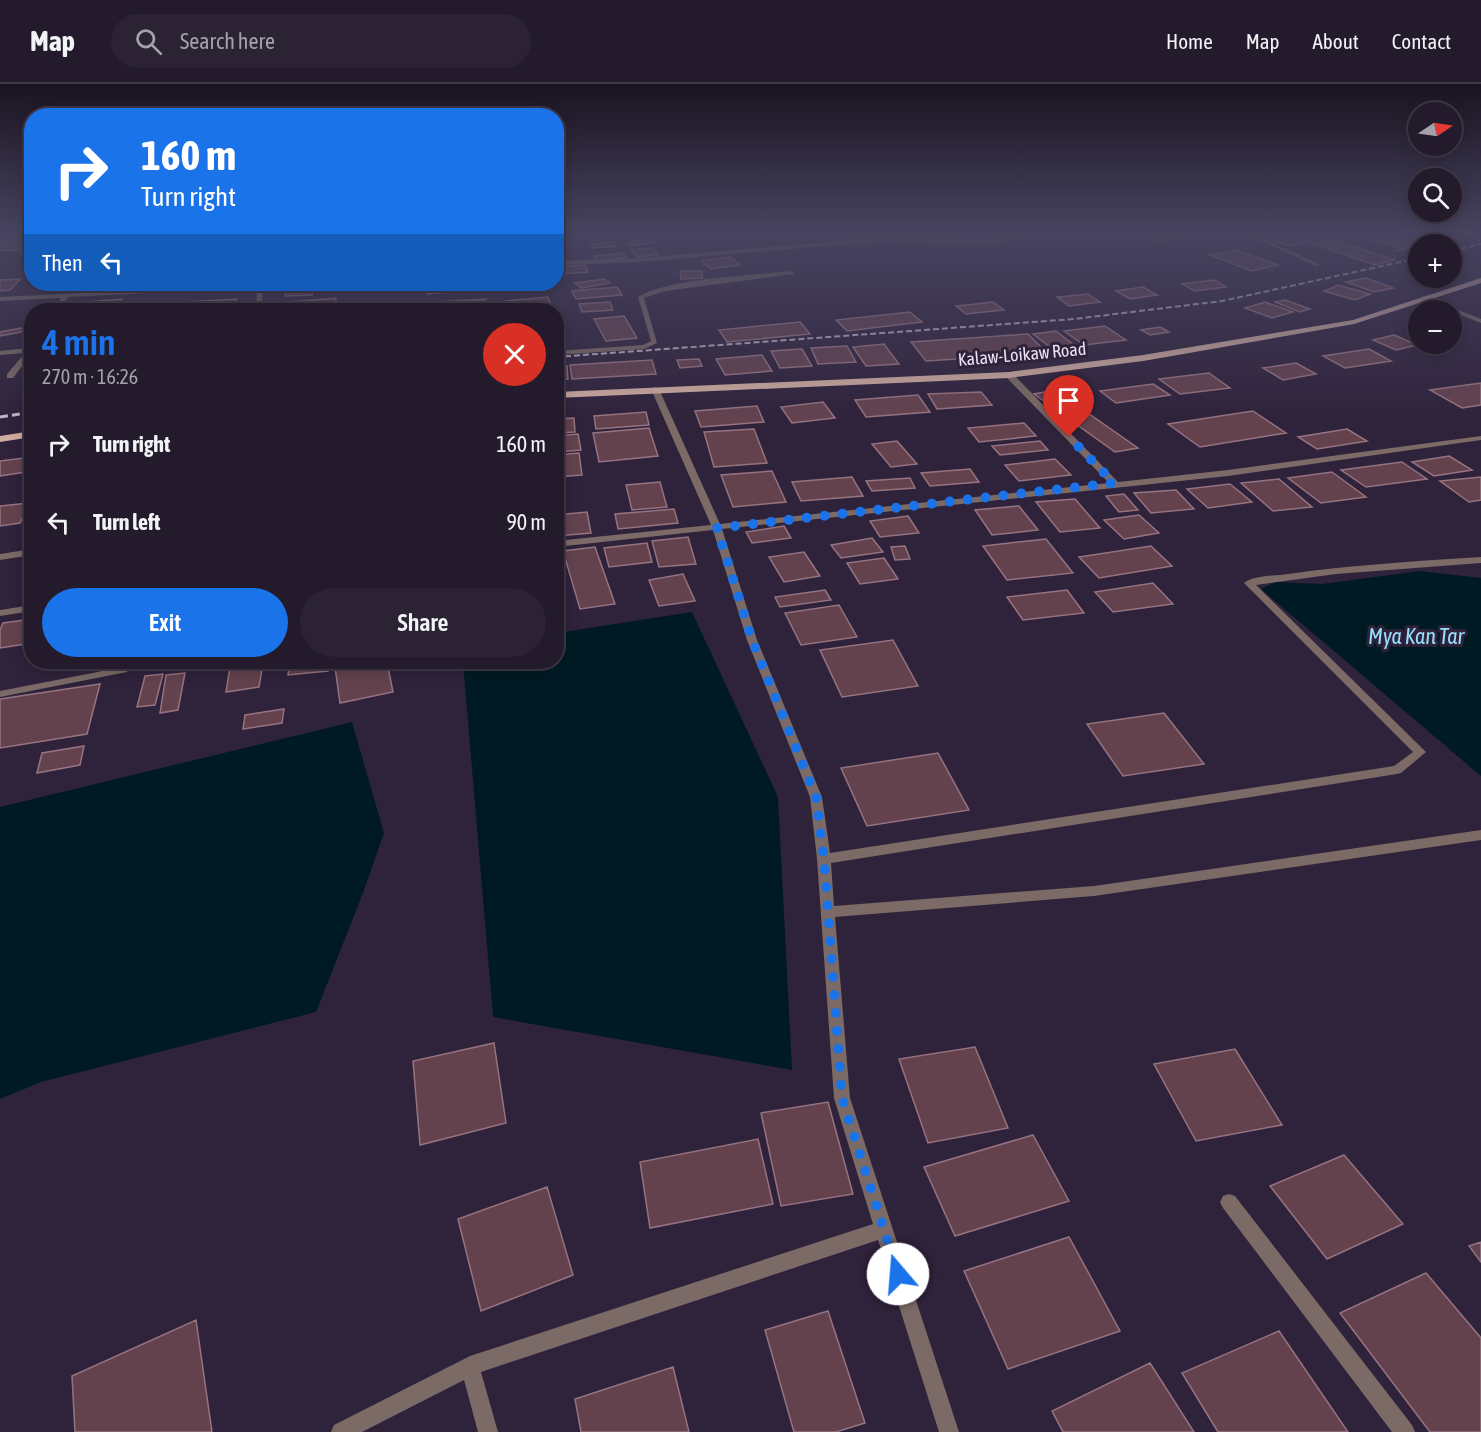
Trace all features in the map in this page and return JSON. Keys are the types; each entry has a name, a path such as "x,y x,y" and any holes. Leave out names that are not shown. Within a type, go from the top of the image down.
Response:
{"main road":[{"name":"Kalaw-Loikaw Road","path":"564,395 1009,375 1143,358 1354,322 1436,294"},
{"path":"0,440 24,436"}],"street":[{"path":"0,299 90,294"},
{"path":"564,352 644,347 655,342 641,297 650,294"},
{"path":"61,303 66,295"},
{"path":"1423,298 1481,321"},
{"path":"428,303 485,299"},
{"path":"0,353 24,350"},
{"path":"10,376 24,358"},
{"path":"1009,375 1114,483"},
{"path":"655,389 717,528 752,640 816,797 824,859 842,1098 949,1432"},
{"path":"564,543 1114,483 1228,473 1481,438"},
{"path":"0,557 24,553"},
{"path":"824,859 1398,770 1420,752 1249,583 1294,575 1373,567 1481,560"},
{"path":"0,613 24,609"},
{"path":"0,694 123,670"},
{"path":"828,912 1094,891 1481,835"},
{"path":"1229,1202 1405,1432"},
{"path":"341,1432 470,1366 884,1229"},
{"path":"470,1366 488,1432"}],"water":[{"name":"Mya Kan Tar","path":"1420,571 1481,578 1481,776 1261,589 1276,582 1322,584"},
{"path":"692,612 778,797 792,1070 493,1017 464,669 564,669 564,632"},
{"path":"352,722 384,833 316,1012 41,1082 0,1099 0,807"}],"building":[{"path":"286,294 312,294 312,295 285,296"},
{"path":"573,294 622,295 576,299"},
{"path":"1088,294 1100,302 1069,306 1057,297"},
{"path":"1121,294 1157,295 1130,299"},
{"path":"1334,294 1370,294 1355,300"},
{"path":"548,297 550,303 507,303 506,301"},
{"path":"336,298 336,303 277,303"},
{"path":"122,299 121,303 75,303"},
{"path":"237,299 236,303 168,303"},
{"path":"1285,300 1310,309 1300,312 1275,302"},
{"path":"610,302 613,310 582,312 579,304"},
{"path":"993,302 1004,310 966,314 956,306"},
{"path":"1265,302 1293,312 1272,318 1245,308"},
{"path":"910,312 922,322 847,331 836,320"},
{"path":"624,316 637,338 606,341 594,319"},
{"path":"800,322 810,334 727,342 719,330"},
{"path":"1105,326 1126,340 1084,345 1064,331"},
{"path":"1160,327 1169,332 1150,335 1141,330"},
{"path":"24,328 24,332 0,336 0,332"},
{"path":"1056,331 1079,349 1055,351 1033,334"},
{"path":"1028,334 1047,353 926,361 911,342"},
{"path":"1394,335 1408,341 1408,347 1396,350 1373,340"},
{"path":"884,344 899,364 866,366 853,347"},
{"path":"847,346 856,362 818,364 811,348"},
{"path":"802,349 812,366 780,368 771,351"},
{"path":"1369,349 1391,361 1345,368 1323,356"},
{"path":"762,355 772,371 725,375 716,359"},
{"path":"699,359 702,366 680,368 677,360"},
{"path":"652,360 656,374 572,379 570,365"},
{"path":"1296,363 1316,374 1283,380 1263,368"},
{"path":"564,366 567,366 568,379 564,379"},
{"path":"1209,373 1230,388 1180,394 1159,379"},
{"path":"1481,383 1481,405 1462,408 1430,390"},
{"path":"1153,384 1170,395 1116,403 1100,391"},
{"path":"1055,390 1138,448 1115,452 1034,394"},
{"path":"981,392 992,405 937,409 928,394"},
{"path":"918,395 930,412 866,417 855,400"},
{"path":"823,402 835,418 792,423 781,407"},
{"path":"757,406 764,422 701,427 695,411"},
{"path":"1253,411 1286,433 1200,447 1168,424"},
{"path":"646,412 649,425 596,429 594,416"},
{"path":"574,418 575,432 564,433 564,419"},
{"path":"1024,423 1036,436 979,442 968,428"},
{"path":"649,428 658,456 599,462 593,433"},
{"path":"754,429 767,463 714,467 704,432"},
{"path":"1347,429 1367,441 1317,449 1298,437"},
{"path":"578,434 581,450 564,451 564,435"},
{"path":"897,441 917,464 891,467 872,444"},
{"path":"1040,441 1048,450 1000,455 992,446"},
{"path":"579,453 582,475 564,476 564,454"},
{"path":"1449,456 1472,470 1434,476 1412,462"},
{"path":"24,458 24,472 0,476 0,461"},
{"path":"1055,459 1071,475 1019,481 1005,465"},
{"path":"1402,462 1427,479 1366,487 1341,470"},
{"path":"970,469 979,482 930,486 921,473"},
{"path":"772,471 786,502 733,507 721,475"},
{"path":"1332,472 1366,497 1321,503 1288,478"},
{"path":"852,477 863,496 801,501 792,482"},
{"path":"1481,477 1481,500 1469,502 1440,481"},
{"path":"910,478 915,488 872,491 866,481"},
{"path":"1279,479 1312,507 1273,511 1241,483"},
{"path":"660,482 667,507 632,510 626,485"},
{"path":"1230,484 1252,502 1208,508 1187,489"},
{"path":"1176,490 1194,509 1151,513 1134,493"},
{"path":"1124,494 1138,510 1119,512 1106,496"},
{"path":"1075,499 1100,528 1060,532 1036,502"},
{"path":"24,504 24,515 20,523 0,526 0,506"},
{"path":"1019,506 1038,530 992,535 975,510"},
{"path":"674,509 678,523 618,529 615,514"},
{"path":"587,512 591,533 564,535 564,514"},
{"path":"1139,515 1159,533 1124,539 1104,520"},
{"path":"908,516 919,533 880,537 870,521"},
{"path":"784,526 791,538 752,543 746,532"},
{"path":"688,537 696,564 659,567 652,541"},
{"path":"872,538 883,552 841,558 831,545"},
{"path":"1046,539 1073,573 1007,580 983,546"},
{"path":"647,543 652,562 609,567 604,548"},
{"path":"905,546 910,559 895,560 891,547"},
{"path":"1151,546 1172,566 1099,578 1079,557"},
{"path":"595,547 615,604 580,609 564,551"},
{"path":"804,552 820,576 784,582 769,557"},
{"path":"884,558 898,579 860,584 847,563"},
{"path":"683,574 695,601 659,606 649,580"},
{"path":"1153,583 1173,604 1113,612 1095,592"},
{"path":"825,590 831,600 780,607 775,597"},
{"path":"1067,590 1084,613 1023,620 1007,597"},
{"path":"839,605 857,637 801,645 785,613"},
{"path":"24,620 24,644 0,648 0,630 3,623"},
{"path":"893,640 918,686 842,697 820,650"},
{"path":"230,669 262,669 259,687 226,692"},
{"path":"289,669 328,669 328,671 288,675"},
{"path":"335,669 388,669 393,692 340,703"},
{"path":"185,673 178,710 160,713 166,675"},
{"path":"163,674 155,705 137,707 145,676"},
{"path":"100,684 87,734 0,748 0,699"},
{"path":"284,709 282,723 243,729 245,715"},
{"path":"1164,713 1204,764 1123,776 1087,724"},
{"path":"84,746 80,765 37,773 42,753"},
{"path":"938,753 969,810 867,826 841,768"},
{"path":"494,1043 506,1123 420,1145 413,1061"},
{"path":"975,1047 1008,1128 928,1143 899,1059"},
{"path":"1235,1049 1282,1125 1196,1141 1154,1064"},
{"path":"828,1102 853,1194 781,1206 761,1113"},
{"path":"1033,1135 1069,1201 955,1236 924,1167"},
{"path":"758,1139 773,1204 650,1228 640,1162"},
{"path":"1344,1155 1403,1224 1327,1259 1270,1186"},
{"path":"547,1187 573,1275 481,1311 458,1219"},
{"path":"1069,1237 1120,1331 1008,1369 964,1271"},
{"path":"1481,1242 1481,1262 1469,1246"},
{"path":"1426,1273 1481,1338 1481,1432 1430,1432 1340,1313"},
{"path":"828,1311 865,1423 836,1432 794,1432 765,1330"},
{"path":"196,1320 212,1432 75,1432 72,1376"},
{"path":"1279,1331 1348,1432 1218,1432 1182,1373"},
{"path":"1150,1363 1194,1432 1063,1432 1052,1411"},
{"path":"673,1367 689,1432 581,1432 575,1399"}],"railway":[{"path":"564,356 1074,319 1222,301 1254,294"},
{"path":"0,417 24,413"}],"route":[{"path":"898,1274 842,1098 824,859 816,797 752,640 717,528 1114,483 1069,437"}]}
